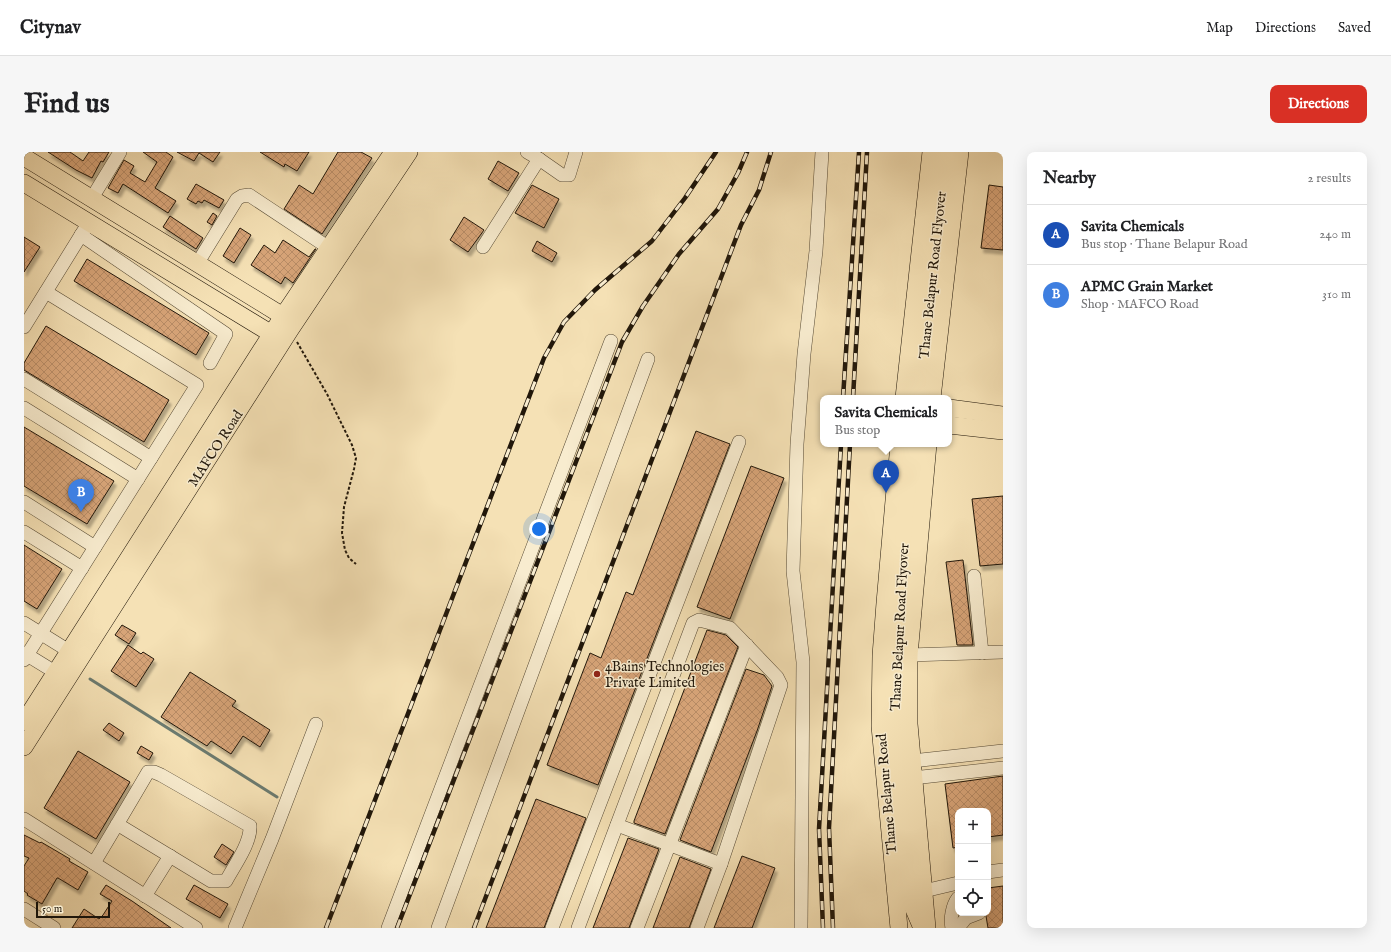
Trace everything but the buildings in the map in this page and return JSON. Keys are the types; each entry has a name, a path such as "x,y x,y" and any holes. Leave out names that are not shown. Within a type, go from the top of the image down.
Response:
{"main road":[{"path":"904,395 931,152"},
{"name":"Thane Belapur Road Flyover","path":"918,395 945,152"},
{"path":"932,395 960,152"},
{"name":"MAFCO Road","path":"284,329 329,248 400,154"},
{"name":"MAFCO Road","path":"24,722 61,676 75,655 284,329 400,154"},
{"path":"24,157 197,264 284,329"},
{"path":"24,183 85,229 284,329"},
{"path":"952,408 1003,415"},
{"path":"952,425 1003,431"},
{"name":"Thane Belapur Road","path":"899,447 884,603 881,656 880,726 899,928"},
{"name":"Thane Belapur Road Flyover","path":"913,447 898,604 895,655 894,725 922,928"},
{"path":"927,928 917,896 913,770 909,724 909,655 928,447"},
{"name":"MAFCO Road","path":"24,747 61,676"}],"street":[{"path":"92,198 120,152"},
{"path":"527,152 562,174 569,176 576,152"},
{"path":"801,928 803,662 793,571 797,436 804,354 816,251 822,152"},
{"path":"483,247 539,159"},
{"path":"197,264 237,199 242,196 249,195 329,248"},
{"path":"24,327 85,229 226,334 210,363"},
{"path":"46,292 197,385 25,656 61,676"},
{"path":"388,928 611,341"},
{"path":"438,928 648,359"},
{"path":"24,379 151,458"},
{"path":"24,408 138,479"},
{"path":"552,928 740,442"},
{"path":"24,502 95,547"},
{"path":"24,532 82,568"},
{"path":"974,576 982,653"},
{"path":"578,928 693,623 699,620 730,628 777,677 781,684 721,864 697,928"},
{"path":"24,623 75,655"},
{"path":"637,928 747,645"},
{"path":"909,655 1003,652"},
{"path":"235,928 272,839 316,724"},
{"path":"913,770 1003,751"},
{"path":"913,770 1003,768"},
{"path":"94,863 117,824 148,772 154,772 162,775 250,826 250,832 248,841 226,881 211,881 117,824"},
{"path":"24,819 196,928"},
{"path":"616,825 721,864"},
{"path":"145,896 170,856"},
{"path":"991,872 1003,870"},
{"path":"917,896 955,884"},
{"path":"955,904 950,921 960,923 969,916"},
{"path":"24,909 54,928"}],"path":[{"path":"284,329 302,353 331,400 352,445 356,458 344,507 342,533 345,550 349,558 356,564"}],"waterway":[{"path":"90,679 277,797"}],"railway":[{"path":"326,928 544,358 564,322 595,290 652,241 685,198 716,152"},
{"path":"397,928 622,342 643,306 679,254 718,209 738,173 747,152"},
{"path":"474,928 741,225 759,190 771,152"},
{"path":"843,395 859,152"},
{"path":"853,395 867,152"},
{"path":"823,928 819,829 841,447"},
{"path":"833,928 829,828 850,447"}],"place":[{"name":"Savita Chemicals","path":"886,493"},
{"name":"APMC Grain Market","path":"81,512"},
{"name":"4Bains Technologies Private Limited","path":"597,674"}]}
